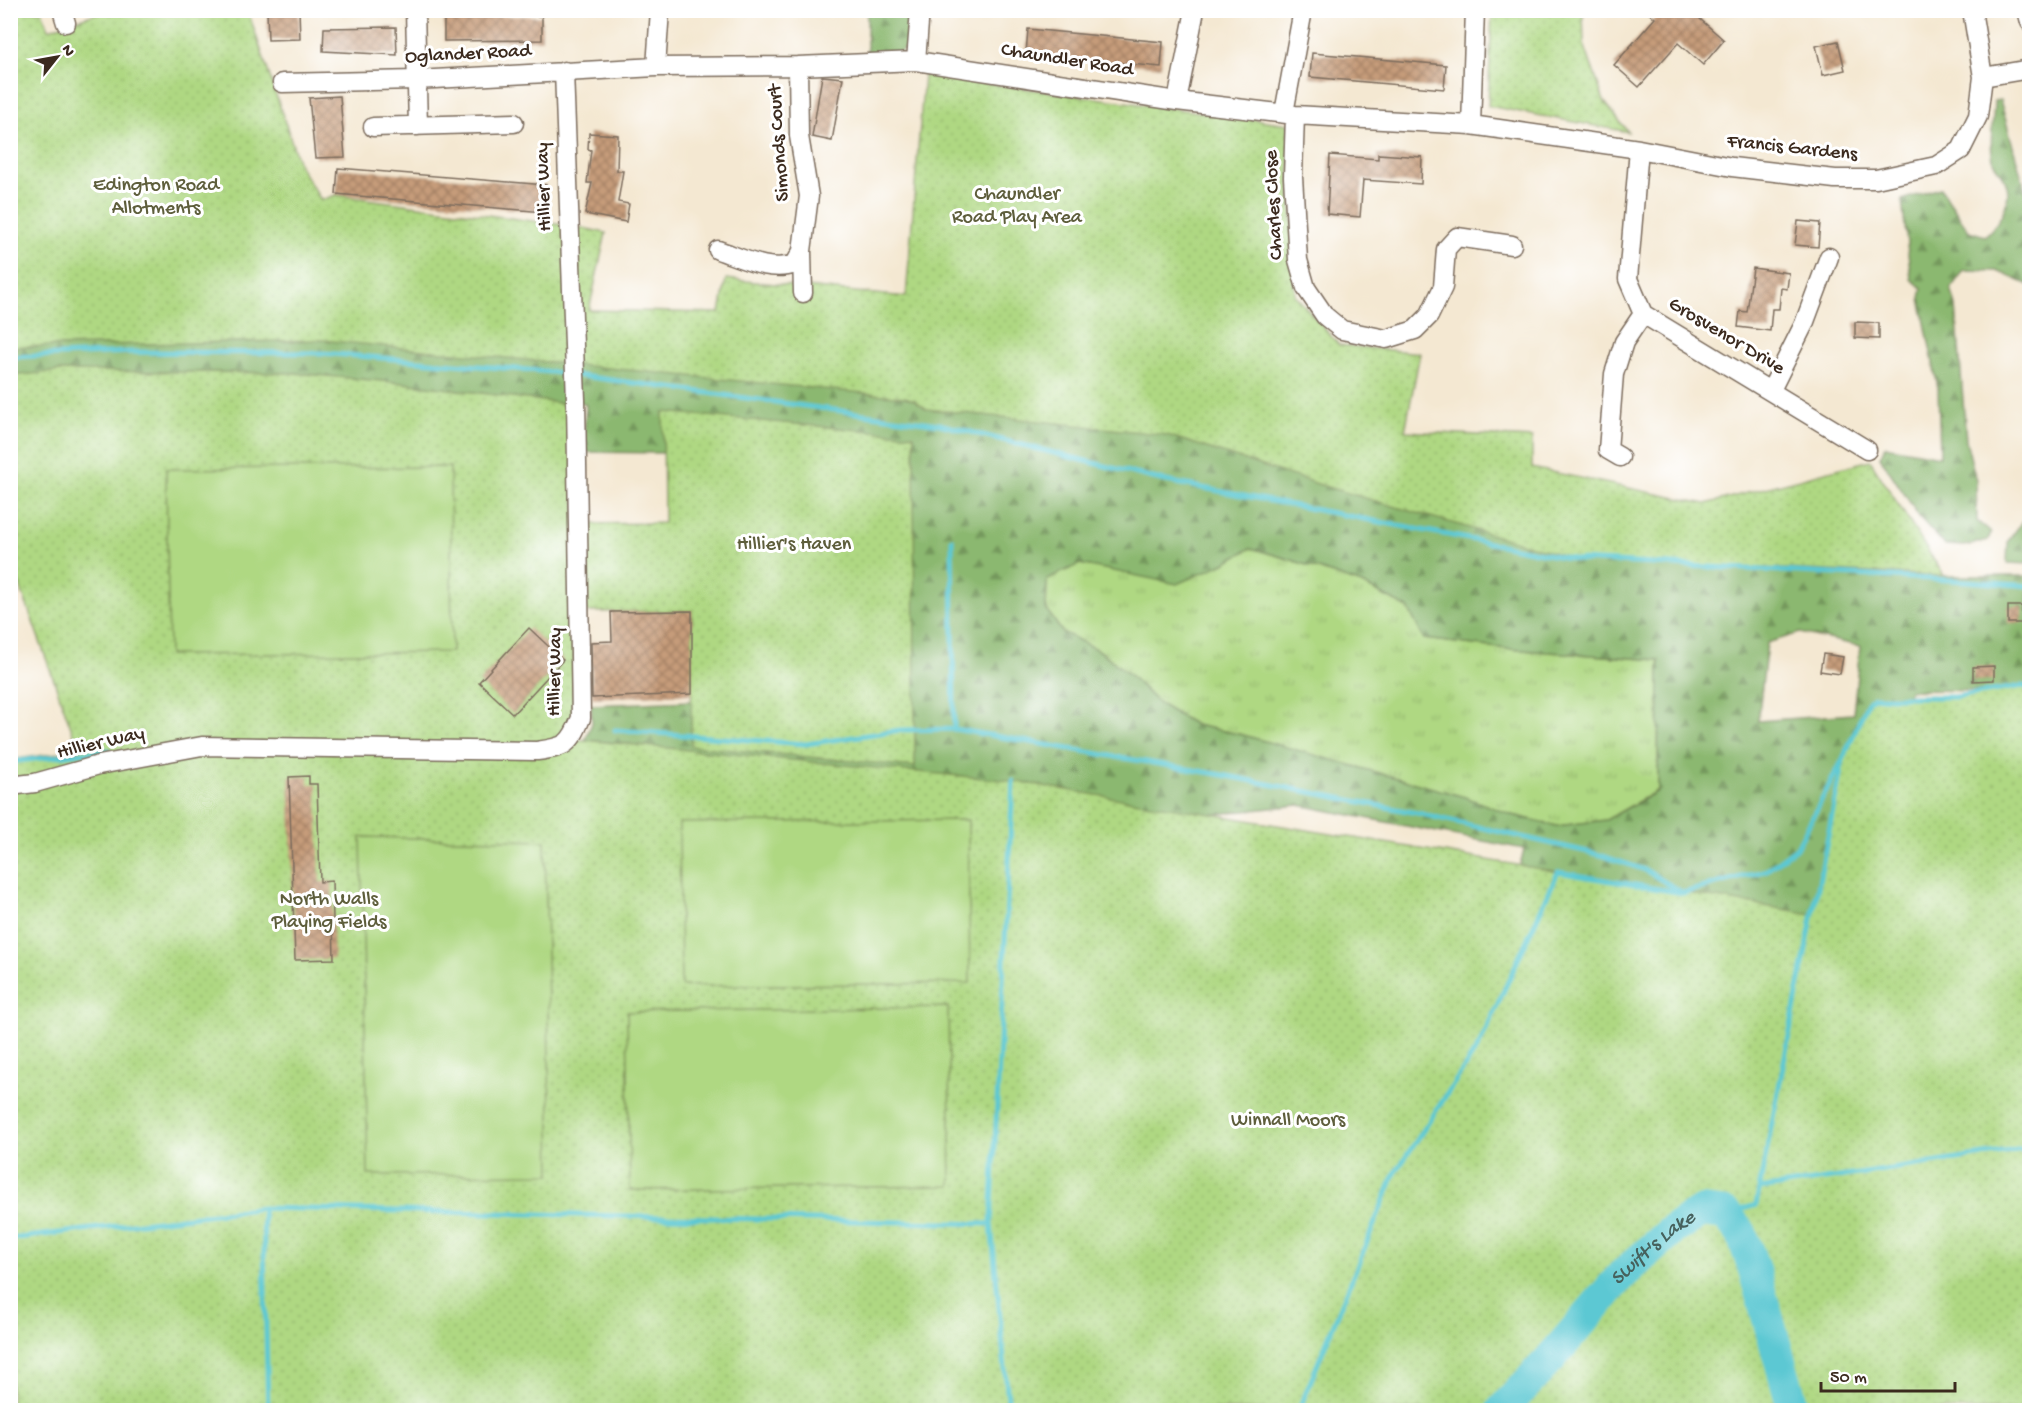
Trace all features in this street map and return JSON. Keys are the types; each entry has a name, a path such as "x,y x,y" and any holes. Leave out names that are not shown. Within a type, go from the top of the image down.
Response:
{"street":[{"path":"415,10 418,126"},
{"path":"656,67 660,10"},
{"path":"916,61 920,10"},
{"path":"1177,101 1195,10"},
{"path":"1289,114 1303,10"},
{"path":"1471,125 1475,10"},
{"name":"Francis Gardens","path":"1471,125 1639,149 1732,167 1835,179 1876,179 1936,166 1961,150 1978,116 1983,77 1972,10"},
{"path":"2027,10 2030,22"},
{"name":"Chaundler Road","path":"656,67 798,66 916,61 1177,101 1289,114 1471,125"},
{"name":"Simonds Court","path":"798,66 799,136 809,196 802,251 802,293"},
{"name":"Oglander Road","path":"282,83 416,80 656,67"},
{"path":"1983,77 2030,69"},
{"name":"Hillier Way","path":"10,786 35,783 99,765 202,746 537,751 558,748 572,739 581,718 576,400 564,71"},
{"name":"Charles Close","path":"1289,114 1298,260 1306,288 1325,316 1342,330 1386,339 1415,330 1429,316 1443,287 1446,249 1457,237 1512,245"},
{"path":"373,127 514,123"},
{"name":"Grosvenor Drive","path":"1639,149 1628,279 1643,314 1867,450"},
{"path":"718,250 770,267 795,264 802,251"},
{"path":"1771,390 1804,324 1829,257"},
{"path":"1620,457 1608,450 1614,374 1624,342 1643,314"}],"green space":[{"path":"10,11 42,11 49,29 104,11 248,11 300,167 321,200 336,195 578,227 606,233 589,310 720,313 726,279 906,297 924,75 1288,124 1295,295 1339,345 1420,353 1405,431 1532,438 1532,468 1706,504 1870,460 1944,576 1580,560 1327,487 1167,435 927,409 905,397 321,340 11,347"},
{"path":"867,11 911,11 909,45 897,54 867,53"},
{"path":"1492,11 1583,11 1584,44 1604,101 1628,132 1488,106"},
{"path":"2000,100 2029,203 2029,285 1997,271 1964,270 1951,288 1956,306 1966,440 1976,480 1977,521 1991,533 1988,540 1965,546 1945,545 1920,518 1880,457 1885,446 1940,456 1938,388 1920,298 1922,288 1911,279 1902,200 1940,188 1969,231 1985,236 2001,217 2008,194 2003,176 1995,165 1991,148 1994,101"},
{"path":"321,340 954,375 1933,559 1944,576 2029,576 2029,699 2007,691 1909,690 1907,710 1775,1223 1520,865 1524,849 1299,805 1136,823 629,744 585,740 592,723 591,705 692,701 740,692 698,447 662,453 583,452 586,405 576,400 566,404 403,383 294,373 180,372 11,561 11,347","holes":["1251,548 1362,584 1408,608 1424,639 1508,649 1659,660 1658,791 1606,820 1557,826 1512,815 1465,797 1243,735 1195,725 1158,703 1131,676 1100,651 1062,632 1046,609 1047,579 1080,564 1177,584","1800,633 1860,646 1853,714 1758,721 1767,643"]},
{"path":"61,371 294,373 403,383 566,404 576,400 573,739 1013,781 1812,914 1843,759 1868,701 1874,697 1955,697 2023,686 2029,688 2029,1410 11,1410 11,760 79,750 11,561 11,376"},
{"name":"Hillier's Haven","path":"663,412 914,435 915,767 691,746 692,611 585,612 584,524 664,523"},
{"path":"450,467 452,652 169,655 166,469"},
{"path":"2029,513 2029,564 2007,563 2008,541"},
{"path":"1251,548 1362,584 1408,608 1424,639 1508,649 1659,660 1658,790 1606,820 1557,826 1512,815 1243,735 1195,725 1158,703 1131,676 1100,651 1062,632 1046,609 1047,579 1080,564 1117,571 1222,564"},
{"path":"968,820 970,983 681,986 679,823"},
{"path":"361,837 545,841 551,1174 368,1175"},
{"path":"948,1007 951,1186 630,1190 627,1012"}],"building":[{"path":"267,10 299,10 300,39 268,40"},
{"path":"1646,10 1708,10 1700,19 1724,40 1703,65 1678,43 1639,87 1614,65 1655,18"},
{"path":"444,16 542,16 542,40 444,41"},
{"path":"396,27 397,55 323,51 324,28"},
{"path":"1028,29 1163,42 1161,67 1026,54"},
{"path":"1838,41 1845,70 1823,75 1816,46"},
{"path":"1312,53 1446,65 1444,89 1310,77"},
{"path":"822,76 843,78 832,141 812,137"},
{"path":"340,96 345,157 315,158 309,98"},
{"path":"589,133 618,135 617,171 623,171 618,202 629,204 626,222 585,214 592,183 587,183 591,150 588,149"},
{"path":"1378,154 1422,157 1421,184 1363,180 1360,217 1327,214 1330,155 1378,159"},
{"path":"338,168 546,185 544,212 336,194"},
{"path":"1798,221 1820,223 1818,247 1795,245"},
{"path":"1753,268 1789,273 1787,289 1781,288 1779,309 1772,309 1770,331 1738,327 1740,311 1747,312"},
{"path":"1855,322 1879,323 1879,339 1855,338"},
{"path":"2008,606 2022,606 2022,623 2008,623"},
{"path":"692,611 692,694 592,698 591,642 612,641 611,612"},
{"path":"529,628 563,660 513,714 479,682"},
{"path":"1823,654 1843,657 1840,674 1820,671"},
{"path":"1994,666 1994,680 1973,681 1973,667"},
{"path":"309,776 309,784 317,784 320,882 332,881 334,959 295,960 289,777"}],"waterway":[{"path":"10,357 132,352 322,353 552,372 939,424 1161,480 1578,560 2030,586"},
{"path":"952,539 954,729"},
{"path":"1726,1214 1756,1205 1843,759 1868,701 1874,697 1955,697 2023,686 2030,688"},
{"path":"615,730 806,744 900,730 954,729 1217,774 1417,813 1597,854 1645,870 1683,893"},
{"path":"10,762 108,750"},
{"path":"1299,1410 1394,1175 1479,1045 1558,872 1683,893 1767,870 1797,847 1843,759"},
{"path":"10,1239 263,1208 991,1224 1013,781"},
{"path":"1759,1189 2030,1148"},
{"path":"263,1208 268,1410"},
{"name":"Swift's Lake","path":"1502,1410 1551,1358 1622,1275 1674,1229 1702,1211 1726,1214 1741,1233 1752,1263 1794,1410"},
{"path":"991,1224 1009,1410"}],"park label":[{"name":"Edington Road Allotments","path":"156,198"},
{"name":"Chaundler Road Play Area","path":"1017,206"},
{"name":"North Walls Playing Fields","path":"329,912"},
{"name":"Winnall Moors","path":"1288,1121"}]}
